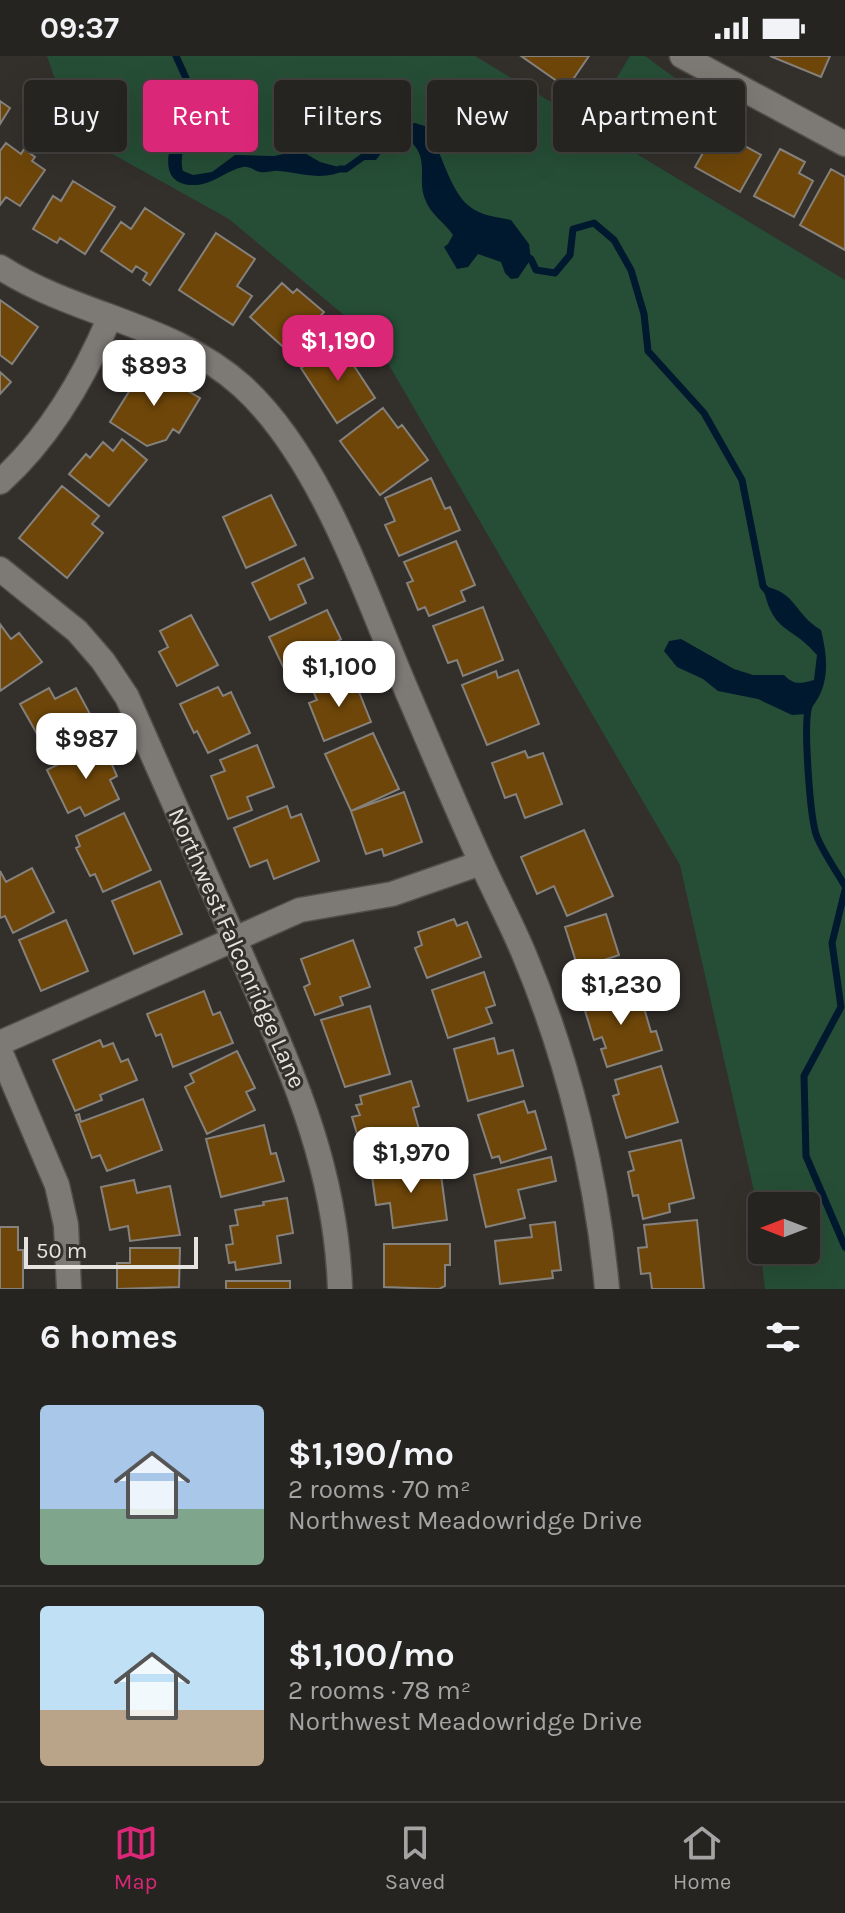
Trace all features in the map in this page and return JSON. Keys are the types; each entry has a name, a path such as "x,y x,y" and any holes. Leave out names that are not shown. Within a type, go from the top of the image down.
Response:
{"street":[{"path":"682,56 713,63 845,144"},
{"path":"0,267 21,281 156,333 197,353 242,386 282,430 321,492 481,863 524,954 561,1057 590,1172 607,1289"},
{"path":"0,482 42,438 94,354 110,317"},
{"name":"Northwest Falconridge Lane","path":"0,569 77,631 103,661 127,697 301,1093 328,1182 339,1247 340,1289"},
{"path":"0,1043 300,910 392,894 481,863"},
{"path":"0,1051 57,1185 66,1225 69,1289"}],"green space":[{"path":"47,56 475,56 515,80 427,80 427,152 537,152 537,94 553,103 553,152 634,152 845,280 845,1289 765,1289 762,1264 820,1264 820,1192 754,1192 680,865 375,341 229,219 109,152 127,152 127,80 55,80"},
{"path":"630,56 645,56 678,80 617,80"}],"water":[{"path":"411,124 427,127 427,152 439,152 462,199 479,212 511,220 529,244 531,259 518,278 511,279 501,262 478,254 468,267 457,269 444,247 453,235 427,204 423,192 422,164 418,151 411,144"},
{"path":"170,152 183,152 183,171 193,175 212,172 235,155 274,156 293,152 303,152 320,162 346,169 322,176 260,172 243,167 196,185 173,178"},
{"path":"365,152 383,152 376,160 361,160"},
{"path":"763,586 789,598 821,630 826,675 820,695 806,714 792,715 758,699 718,691 703,679 677,667 664,651 669,641 681,639 734,669 753,675 784,675 798,683 814,680 817,655 778,621 767,602"}],"building":[{"path":"521,56 589,56 572,80 556,80"},
{"path":"770,56 830,56 821,77"},
{"path":"0,101 10,108 0,124"},
{"path":"6,143 21,154 24,149 24,152 35,157 32,161 45,170 20,206 6,197 0,205 0,151"},
{"path":"745,146 761,155 740,192 695,167 703,152 745,152"},
{"path":"780,149 805,162 799,173 813,181 794,217 754,196"},
{"path":"831,169 845,177 845,250 800,225"},
{"path":"73,181 115,207 85,254 60,238 57,243 33,229 53,196 61,201"},
{"path":"145,208 184,234 150,285 143,280 147,273 136,266 132,272 101,251 121,222 131,229"},
{"path":"216,233 255,259 237,286 252,296 233,325 179,290"},
{"path":"282,283 293,293 297,289 324,312 313,324 326,336 301,363 250,317"},
{"path":"0,300 38,327 12,364 0,355"},
{"path":"339,343 375,398 337,423 301,368"},
{"path":"145,366 200,398 179,433 173,429 166,440 147,446 110,422"},
{"path":"0,372 11,382 0,394"},
{"path":"383,408 398,428 402,425 428,460 380,495 340,441"},
{"path":"122,439 147,460 109,506 69,474 86,454 90,458 103,442 113,451"},
{"path":"431,478 445,509 450,507 460,530 399,556 385,525 395,521 385,498"},
{"path":"62,486 99,516 92,524 103,533 67,578 19,538"},
{"path":"271,495 296,545 246,568 223,517"},
{"path":"456,541 475,585 461,591 465,601 429,616 425,607 418,610 407,583 413,581 404,562"},
{"path":"304,558 313,578 298,585 306,603 270,620 252,583"},
{"path":"483,607 503,660 463,676 457,660 448,663 433,626"},
{"path":"327,610 341,639 336,642 344,661 305,679 298,680 294,672 287,675 269,637"},
{"path":"191,615 218,665 177,686 159,652 168,647 160,631"},
{"path":"0,624 11,639 19,633 42,662 0,691"},
{"path":"518,670 539,724 487,745 462,685 496,671 498,678"},
{"path":"353,677 371,722 324,741 309,703 317,700 314,693"},
{"path":"218,687 223,696 231,692 250,733 208,753 180,704"},
{"path":"49,688 55,699 76,688 97,727 72,741 69,735 45,748 20,704"},
{"path":"373,733 399,789 351,811 325,754"},
{"path":"102,742 117,776 110,780 119,799 85,816 80,807 68,813 47,770"},
{"path":"257,745 274,787 247,797 252,810 228,819 211,776 225,771 220,760"},
{"path":"525,751 528,758 543,753 562,804 525,818 516,794 505,798 492,763"},
{"path":"404,792 422,842 384,856 382,849 366,854 351,811"},
{"path":"287,806 291,818 301,814 319,861 274,879 267,860 250,867 234,828"},
{"path":"124,813 151,870 103,892 95,874 90,876 76,848 80,846 76,836"},
{"path":"584,830 613,896 567,916 554,886 537,894 521,857"},
{"path":"32,868 54,912 13,933 5,916 0,918 0,871 6,882"},
{"path":"160,881 182,934 134,954 112,901"},
{"path":"606,914 619,955 604,960 611,982 585,990 565,927"},
{"path":"454,919 457,926 467,922 481,957 427,978 415,948 422,945 418,932"},
{"path":"66,920 88,971 41,991 19,940"},
{"path":"353,940 370,987 340,997 343,1005 315,1015 304,987 310,984 301,959"},
{"path":"484,972 495,1005 486,1008 492,1023 448,1038 432,990"},
{"path":"624,988 627,998 640,994 651,1032 656,1031 662,1050 607,1067 601,1049 606,1048 602,1037 594,1040 582,1001"},
{"path":"204,991 213,1015 220,1012 233,1043 173,1067 161,1034 156,1036 147,1014"},
{"path":"370,1006 390,1074 345,1087 321,1020"},
{"path":"494,1038 498,1054 513,1050 523,1086 468,1101 454,1049"},
{"path":"100,1040 103,1047 113,1043 121,1062 128,1059 137,1080 100,1095 102,1100 75,1111 53,1060"},
{"path":"237,1051 255,1088 246,1092 255,1110 207,1134 185,1087 194,1082 190,1074"},
{"path":"661,1066 678,1122 626,1138 613,1096 619,1094 615,1080"},
{"path":"411,1081 419,1106 413,1108 421,1136 363,1154 352,1117 360,1115 356,1105 362,1104 360,1096"},
{"path":"143,1099 162,1150 107,1171 100,1155 92,1158 76,1115 79,1114 81,1122"},
{"path":"524,1101 528,1113 535,1111 546,1149 501,1163 499,1156 492,1158 478,1115"},
{"path":"264,1125 271,1154 276,1153 284,1181 221,1197 206,1139"},
{"path":"681,1140 694,1198 669,1204 670,1212 643,1219 638,1195 633,1196 628,1172 634,1170 629,1152"},
{"path":"551,1157 556,1181 518,1190 525,1218 486,1227 474,1175"},
{"path":"404,1165 406,1172 440,1167 447,1220 393,1228 390,1203 376,1205 371,1169"},
{"path":"134,1180 137,1193 170,1186 180,1235 130,1241 128,1226 110,1230 101,1187"},
{"path":"287,1198 293,1233 277,1236 281,1263 236,1270 235,1262 229,1263 226,1245 233,1244 230,1226 238,1225 235,1210"},
{"path":"697,1220 704,1289 652,1289 650,1273 641,1274 638,1248 647,1247 644,1225"},
{"path":"555,1222 561,1270 552,1271 553,1278 500,1284 495,1241 532,1237 530,1225"},
{"path":"0,1227 18,1227 18,1250 23,1250 23,1289 0,1289"},
{"path":"384,1244 450,1244 450,1265 445,1265 445,1286 439,1289 384,1287"},
{"path":"130,1248 180,1248 179,1287 117,1289 117,1263 130,1263"},
{"path":"226,1281 290,1281 290,1289 226,1289"}],"waterway":[{"path":"176,56 187,80"},
{"path":"340,169 346,169 367,154"},
{"path":"526,256 536,270 555,273 570,255 573,229 594,223 614,240 631,270 644,314 648,351 704,413 742,480 763,586 767,591"},
{"path":"809,706 807,750 814,827 823,850 845,886"},
{"path":"845,890 832,943 841,1007 804,1076 806,1156 845,1247"}]}
